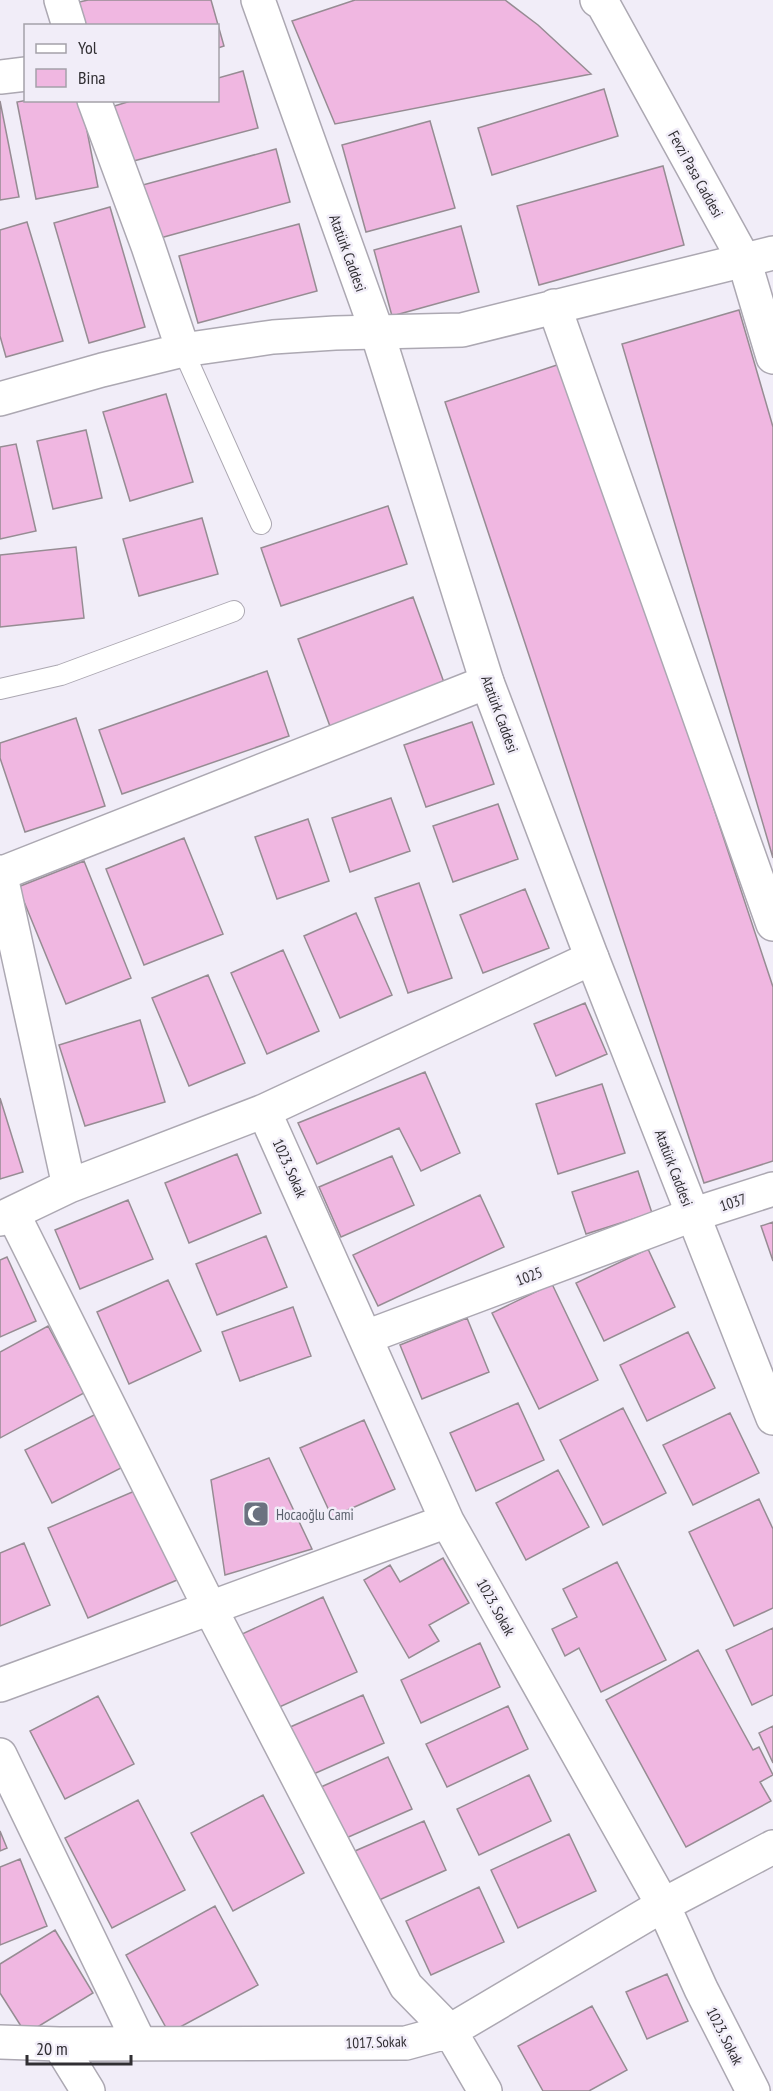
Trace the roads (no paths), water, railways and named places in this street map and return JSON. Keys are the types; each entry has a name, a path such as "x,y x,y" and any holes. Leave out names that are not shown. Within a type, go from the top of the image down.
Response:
{"street":[{"path":"61,0 68,24"},
{"name":"Atatürk Caddesi","path":"258,0 377,332 487,682 592,958 773,1418"},
{"name":"Fevzi Pasa Caddesi","path":"597,0 603,4 758,256 773,357"},
{"path":"0,76 24,74"},
{"path":"95,102 148,246 183,350"},
{"path":"0,399 183,350 273,338 335,333 462,330 758,256"},
{"path":"554,306 773,924"},
{"path":"69,1186 0,874 487,682"},
{"path":"484,2091 450,2031 406,1986 7,1217 69,1186 264,1111 592,958"},
{"name":"1023. Sokak","path":"264,1111 447,1521 663,1905 701,1989 753,2091"},
{"name":"1037","path":"692,1215 773,1189"},
{"name":"1025","path":"366,1337 692,1215"},
{"path":"0,1685 447,1521"},
{"path":"0,1755 140,2044"},
{"name":"1017. Sokak","path":"0,2042 60,2044 406,2043 450,2031 663,1905 773,1847"},
{"path":"60,2044 88,2091"}],"lane":[{"path":"183,350 261,524"},
{"path":"0,688 61,675 234,611"}],"place":[{"name":"Hocaoğlu Cami","path":"256,1514"}]}
